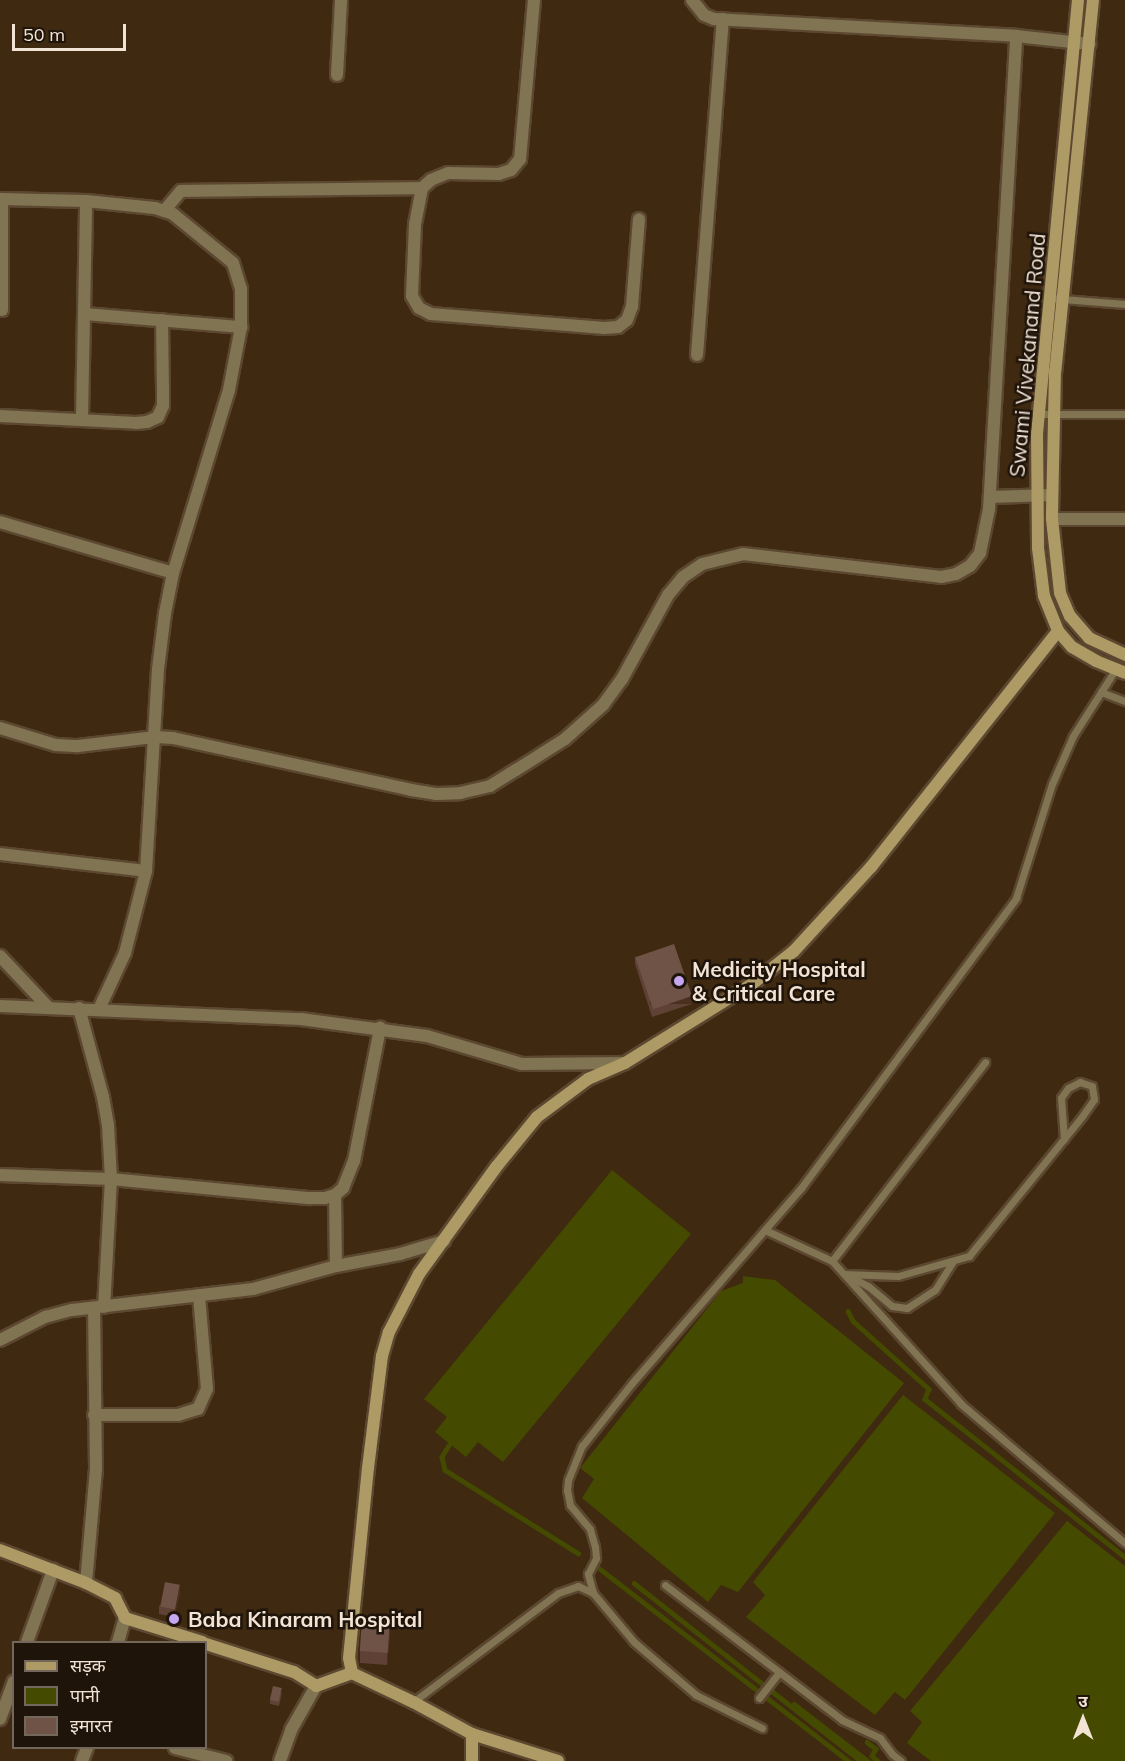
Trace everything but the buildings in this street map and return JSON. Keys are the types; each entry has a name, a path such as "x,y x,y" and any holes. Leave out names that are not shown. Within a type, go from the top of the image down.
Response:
{"street":[{"path":"337,75 341,0"},
{"path":"534,0 520,159 511,170 499,174 448,173 431,180 422,188 415,224 412,296 419,308 431,314 604,328 618,327 627,320 632,306 639,219"},
{"path":"692,0 704,15 723,19 1016,36 1090,44"},
{"name":"Swami Vivekanand Road","path":"1078,0 1057,298 1052,519 1060,593 1070,616 1089,638 1125,655"},
{"name":"Swami Vivekanand Road","path":"1093,0 1090,44 1057,298 1039,414 1036,495 1038,548 1044,596 1059,631 1072,647 1120,671"},
{"path":"697,355 723,19"},
{"path":"0,728 56,744 78,746 154,737 196,742 435,794 460,793 490,786 565,739 603,705 622,679 668,595 683,577 702,564 743,554 941,577 956,574 970,566 980,553 985,537 990,497 1016,36"},
{"path":"164,211 181,191 422,188"},
{"path":"2,310 1,199 86,201 164,211 193,228 233,263 241,289 242,327 229,390 172,573 160,641 146,871 125,953 99,1009"},
{"path":"82,418 86,201"},
{"path":"85,314 242,327"},
{"path":"0,416 82,418 136,423 147,422 158,417 163,398 162,320"},
{"path":"990,497 1052,495"},
{"path":"1052,519 1125,519"},
{"path":"0,522 172,573"},
{"path":"352,1673 349,1658 382,1356 389,1332 409,1291 497,1166 537,1117 588,1078 625,1063 752,984 794,951 871,867 1059,631"},
{"path":"0,854 146,871"},
{"path":"0,956 48,1007"},
{"path":"0,1006 301,1019 380,1028 456,1043 497,1058 522,1064 625,1063"},
{"path":"78,1008 103,1096 111,1179 99,1307 94,1414 95,1497 86,1583"},
{"path":"0,1175 111,1179 310,1198 335,1195 343,1188 354,1161 380,1028"},
{"path":"335,1195 336,1266"},
{"path":"0,1340 45,1317 99,1307 252,1290 336,1266 400,1254 444,1241"},
{"path":"94,1414 178,1415 198,1409 207,1389 199,1295"},
{"path":"0,1550 86,1583 115,1598 125,1618 118,1641"},
{"path":"27,1641 53,1570"},
{"path":"125,1618 198,1641"},
{"path":"207,1644 294,1671 316,1686"},
{"path":"280,1761 291,1730 316,1686 352,1673 472,1734 558,1761"},
{"path":"0,1719 11,1699"},
{"path":"472,1734 472,1761"},
{"path":"179,1749 226,1761"}],"lane":[{"path":"1057,298 1125,304"},
{"path":"1039,414 1125,414"},
{"path":"593,1593 588,1574 596,1558 595,1547 590,1529 570,1505 567,1490 568,1480 582,1446 632,1383 801,1188 1016,897 1052,784 1073,736 1101,692 1120,671"},
{"path":"1101,692 1125,701"},
{"path":"832,1261 985,1062"},
{"path":"844,1274 898,1276 969,1256 1064,1139 1094,1099 1092,1086 1080,1082 1068,1088 1062,1098 1064,1139"},
{"path":"765,1230 832,1261 960,1404 1125,1543"},
{"path":"844,1274 868,1286 892,1306 907,1308 935,1290 953,1261"},
{"path":"665,1585 842,1720 880,1738 892,1754 901,1761"},
{"path":"413,1702 558,1593 578,1586 593,1593 634,1641 696,1695 762,1728"},
{"path":"759,1698 779,1671"}],"water":[{"path":"612,1170 691,1234 503,1462 478,1442 466,1457 435,1432 447,1417 424,1399"},
{"path":"743,1276 775,1280 904,1383 738,1592 721,1585 708,1602 582,1498 594,1479 580,1468 721,1291 743,1283"},
{"path":"903,1395 1055,1513 905,1700 895,1692 875,1715 746,1617 765,1595 753,1582"},
{"path":"1067,1521 1125,1566 1125,1761 931,1761 907,1743 922,1722 910,1711"}],"waterway":[{"path":"848,1311 853,1321 929,1389 925,1399 1125,1557"},
{"path":"450,1444 442,1457 445,1470 578,1553"},
{"path":"599,1568 849,1761"},
{"path":"634,1583 861,1761"},
{"path":"794,1704 868,1761"},
{"path":"867,1742 876,1749 872,1756 878,1761"}],"place":[{"name":"Medicity Hospital & Critical Care","path":"679,981"},
{"name":"Baba Kinaram Hospital","path":"174,1619"}]}
